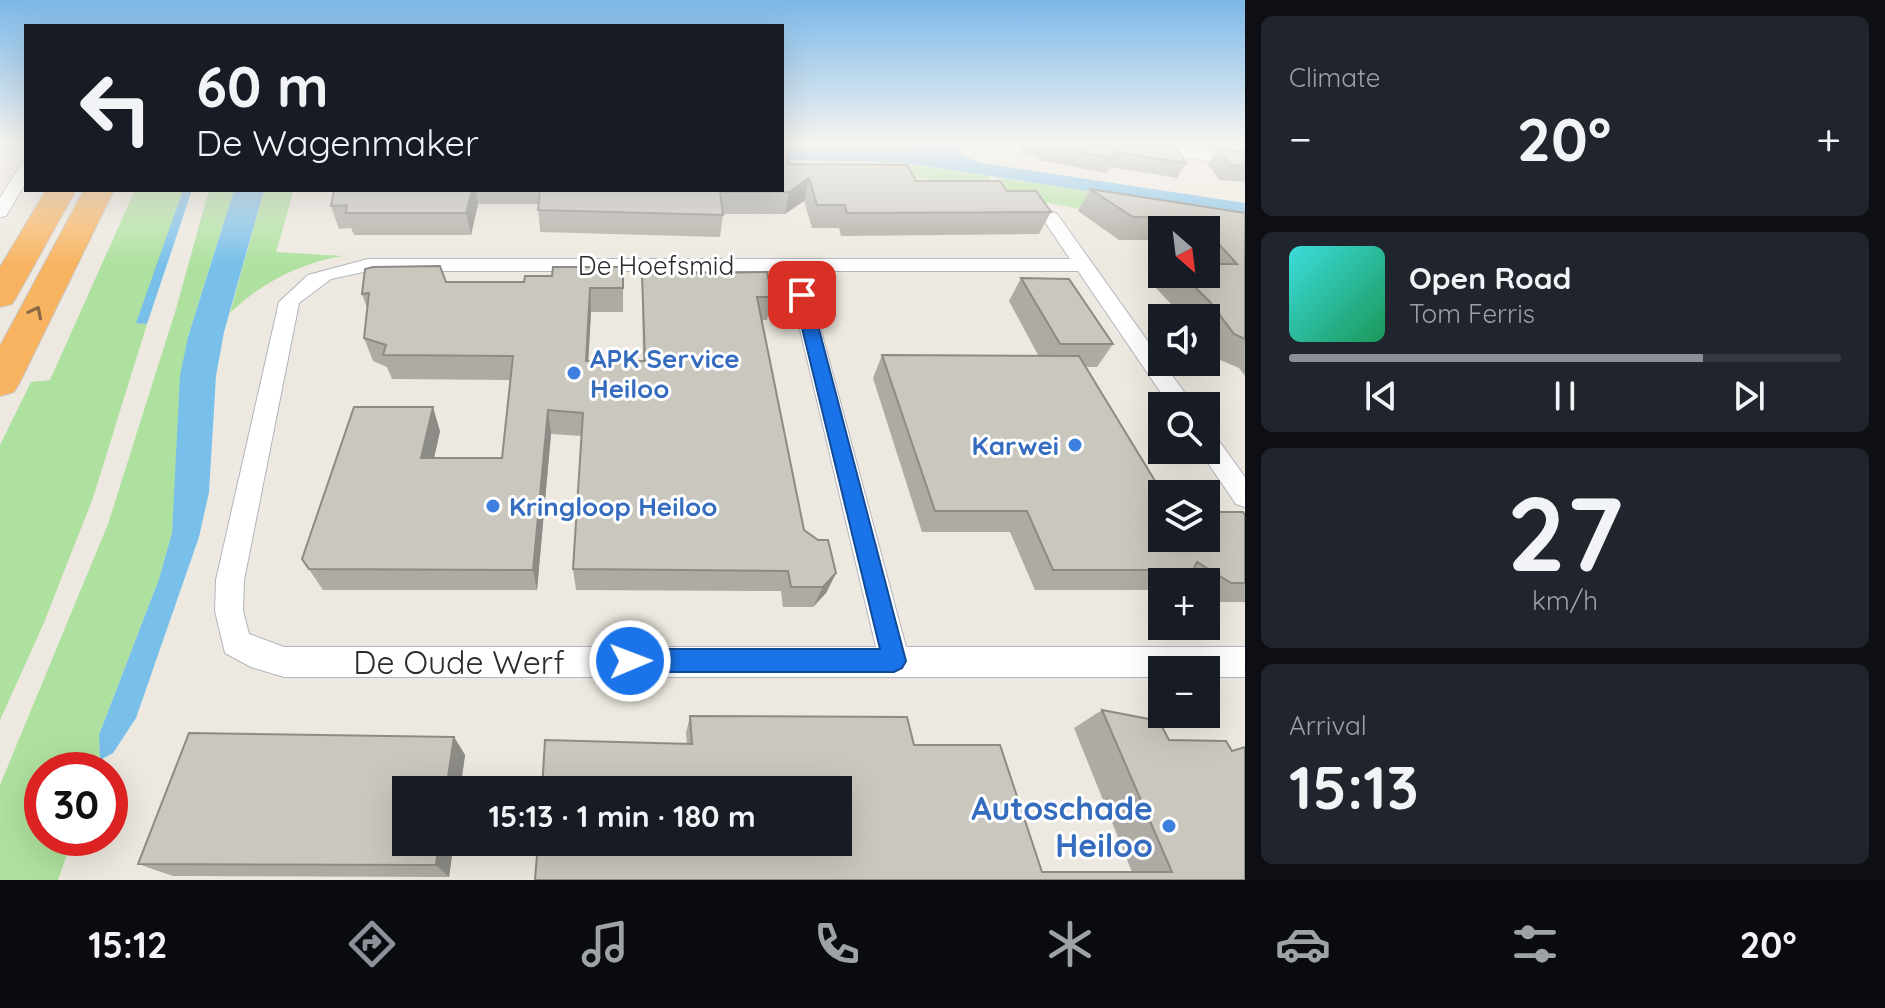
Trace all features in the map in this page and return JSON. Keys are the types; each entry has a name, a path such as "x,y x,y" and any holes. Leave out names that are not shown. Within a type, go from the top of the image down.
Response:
{"highway":[{"path":"0,296 60,192"},
{"path":"0,382 98,192"}],"street":[{"path":"0,212 17,184"},
{"path":"995,195 1034,207 1051,218 1087,265 1173,392"},
{"name":"De Hoefsmid","path":"300,287 330,272 368,265 1087,265"},
{"path":"794,265 894,661"},
{"name":"De Oude Werf","path":"300,287 289,302 230,580 229,611 236,643 262,657 284,662 1245,662"},
{"path":"1220,461 1245,497"}],"green space":[{"path":"959,184 991,184 991,189"},
{"path":"1001,184 1041,184 1225,212 1220,217 1148,216 1148,222 1002,194"},
{"path":"134,192 182,192 137,323 147,324 93,498 43,625 0,720 0,445 31,382 50,380"},
{"path":"208,192 233,192 188,337 172,533 159,579 99,735 100,752 24,752 24,856 67,856 58,880 0,880 0,785 108,524 176,309"},
{"path":"263,192 293,192 276,252 343,256 282,276 255,292 230,313"}],"water":[{"path":"1043,184 1121,184 1245,203 1245,224 1225,212"},
{"path":"182,192 191,192 147,324 136,323"},
{"path":"233,192 263,192 224,332 216,376 209,492 199,537 136,718 114,752 100,752 99,735 159,579 172,533 180,376 188,337"}],"building":[{"path":"784,184 800,184 784,192"},
{"path":"811,184 1002,184 1007,191 1036,191 1051,212 847,213 845,205 817,205"},
{"path":"1090,189 1245,213 1245,339 1234,334 1220,315 1220,304 1212,304 1196,288 1220,288 1220,264 1237,264 1220,246 1220,216 1133,217"},
{"path":"334,192 471,192 466,213 346,213 347,205 331,206"},
{"path":"540,192 720,192 723,215 538,210"},
{"path":"440,266 446,282 524,282 525,276 552,276 553,267 623,267 623,288 590,288 586,361 645,361 642,274 767,272 772,297 757,297 804,530 818,540 828,540 836,573 823,587 791,587 788,571 573,569 583,413 548,410 533,570 309,569 302,559 354,407 433,407 421,458 502,458 513,356 383,355 386,345 364,338 369,293 362,294 365,269"},
{"path":"1021,278 1069,279 1113,344 1060,344"},
{"path":"882,355 1079,356 1154,480 1148,480 1148,552 1220,552 1220,512 1243,512 1245,583 1231,583 1220,576 1220,568 1207,568 1197,562 1194,568 1053,570 1027,511 935,511"},
{"path":"1102,710 1148,719 1148,728 1163,728 1169,740 1226,741 1232,751 1245,747 1245,880 535,880 537,856 852,856 852,776 543,776 545,740 692,744 690,716 907,717 914,745 1000,745 1042,872 1172,872"},
{"path":"189,733 454,737 448,776 392,776 392,856 437,856 436,865 138,864"}],"place":[{"name":"APK Service Heiloo","path":"574,373"},
{"name":"Karwei","path":"1075,445"},
{"name":"Kringloop Heiloo","path":"493,506"},
{"name":"Autoschade Heiloo","path":"1169,826"}],"route":[{"path":"630,661 894,661 802,295"}]}
